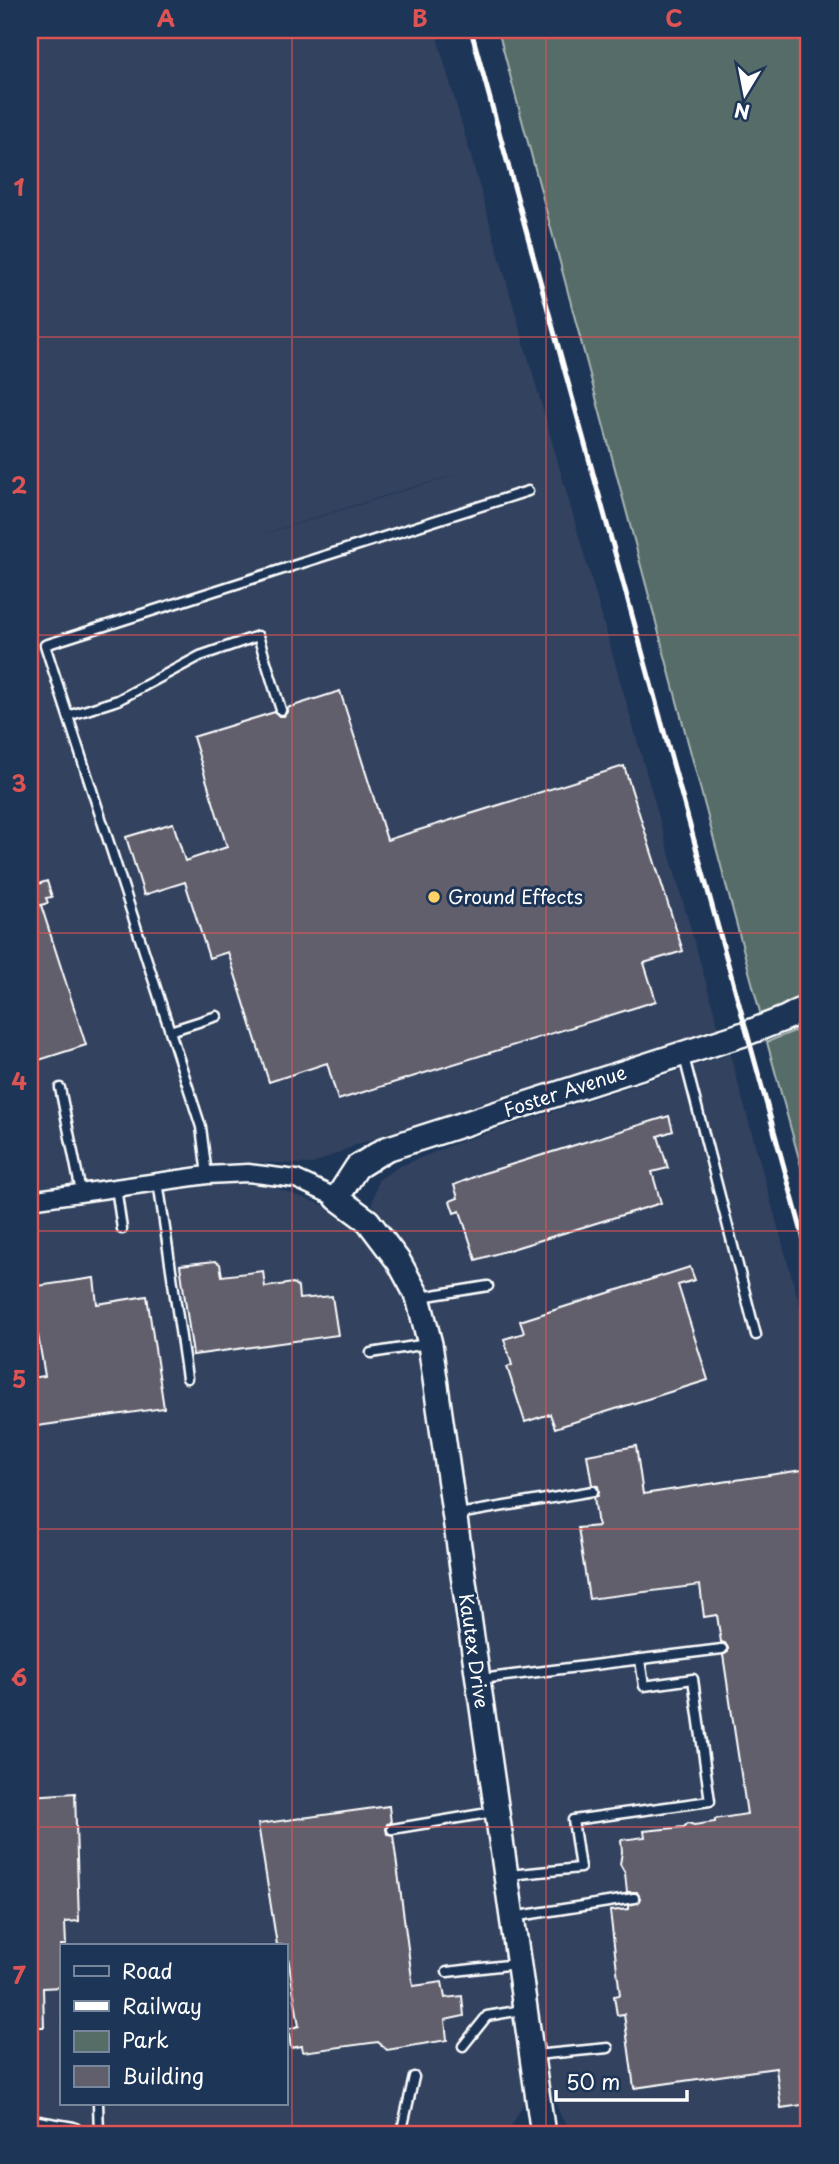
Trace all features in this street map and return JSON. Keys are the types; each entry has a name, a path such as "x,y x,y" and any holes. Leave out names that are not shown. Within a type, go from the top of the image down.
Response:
{"street":[{"name":"Foster Avenue","path":"337,1198 357,1167 386,1149 760,1028 809,1006"},
{"path":"30,1200 158,1181 248,1172 296,1180 337,1198"},
{"name":"Kautex Drive","path":"337,1198 368,1221 399,1262 418,1298 430,1344 543,2134"},
{"path":"30,2127 71,2134"}],"lane":[{"path":"207,1175 201,1127 46,645 528,491"},
{"path":"68,716 118,700 200,656 258,636 281,710"},
{"path":"170,1031 218,1016"},
{"path":"683,1053 757,1335"},
{"path":"60,1087 81,1192"},
{"path":"158,1181 187,1378"},
{"path":"116,1187 122,1230"},
{"path":"418,1298 488,1286"},
{"path":"371,1353 430,1344"},
{"path":"454,1514 593,1491"},
{"path":"478,1679 723,1649"},
{"path":"506,1875 580,1868 573,1820 710,1801 693,1679 644,1685 640,1660"},
{"path":"392,1829 497,1811"},
{"path":"512,1917 634,1898"},
{"path":"447,1972 519,1963"},
{"path":"463,2046 487,2015 525,2010"},
{"path":"532,2056 608,2048"},
{"path":"401,2134 414,2077"},
{"path":"98,2104 99,2134"}],"shaded area":[{"path":"30,30 435,30 719,1028 358,1144 313,1164 238,1162 189,1166 30,1189","holes":["458,474 263,534 403,490"]},
{"path":"730,1054 809,1339 809,2134 575,2134 561,2117 545,2073 425,1287 406,1249 384,1225 372,1204 378,1180 398,1167 456,1143"},
{"path":"265,1184 329,1207 382,1253 415,1318 527,2097 511,2127 495,2134 265,2134 79,2128 30,2119 30,1211 210,1185"}],"green space":[{"path":"498,30 809,30 809,994 795,1003 761,1016"},
{"path":"809,1025 809,1195 767,1042"}],"building":[{"name":"Ground Effects","path":"340,691 387,840 624,766 683,951 644,963 656,1001 338,1100 327,1063 269,1082 228,952 209,958 185,882 144,895 126,837 173,823 185,861 227,847 193,737 275,712 284,716 287,708"},
{"path":"30,879 33,879 35,885 47,881 52,897 46,898 48,903 41,905 86,1045 30,1063"},
{"path":"669,1116 673,1131 658,1136 668,1168 652,1172 661,1203 476,1260 460,1211 454,1213 450,1201 458,1198 454,1185 481,1174"},
{"path":"215,1261 220,1264 222,1276 263,1271 265,1287 293,1283 298,1287 299,1299 332,1296 338,1335 193,1355 180,1265"},
{"path":"690,1267 695,1280 678,1285 708,1380 555,1428 550,1414 525,1422 507,1367 512,1365 504,1339 524,1333 520,1321"},
{"path":"94,1278 97,1304 147,1296 164,1408 30,1427 30,1378 45,1376 38,1335 30,1336 30,1287"},
{"path":"636,1446 643,1494 809,1469 809,2104 781,2108 776,2068 634,2088 624,2014 617,2015 614,1996 620,1995 610,1911 629,1909 629,1905 638,1903 640,1898 637,1892 627,1892 625,1873 620,1864 621,1840 645,1837 644,1831 684,1827 688,1823 694,1825 715,1822 715,1819 747,1814 723,1655 728,1652 728,1648 721,1642 717,1615 704,1617 700,1585 589,1599 578,1528 598,1526 594,1497 598,1496 599,1491 598,1486 592,1485 587,1455"},
{"path":"75,1793 79,1921 65,1922 66,1944 60,1944 60,1987 43,1988 44,2027 30,2027 30,1796"},
{"path":"389,1806 391,1823 387,1824 386,1829 387,1834 393,1835 413,1986 442,1982 445,1998 462,1996 464,2016 445,2020 447,2040 387,2050 378,2042 303,2052 302,2046 291,2048 288,2029 299,2026 287,1944 277,1944 258,1824"}],"railway":[{"path":"471,30 809,1258"}],"place":[{"name":"Ground Effects","path":"434,897"}]}
